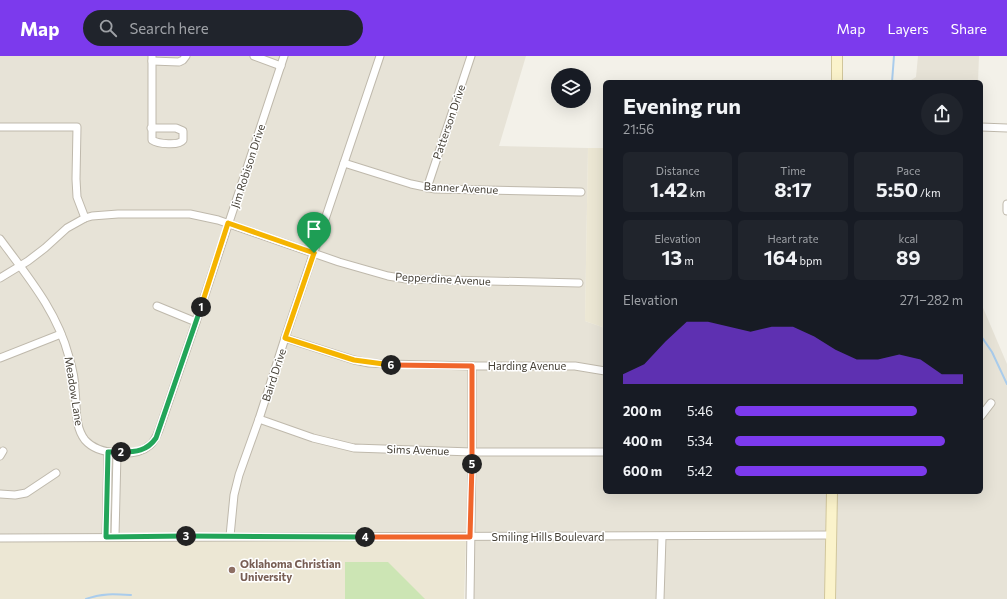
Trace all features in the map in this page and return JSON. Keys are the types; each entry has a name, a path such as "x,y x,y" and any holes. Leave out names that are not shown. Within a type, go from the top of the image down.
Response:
{"street":[{"path":"151,128 179,128 183,131 183,140 176,144 154,142 152,140 151,128 152,58 179,62 186,56"},
{"path":"254,56 281,66"},
{"name":"Jim Robison Drive","path":"108,452 141,451 149,446 156,438 284,56"},
{"name":"Baird Drive","path":"230,536 234,495 239,475 380,56"},
{"name":"Patterson Drive","path":"427,188 471,56"},
{"path":"837,56 837,80"},
{"path":"0,127 77,127 77,197 85,218"},
{"path":"983,128 1007,128"},
{"name":"Banner Avenue","path":"344,163 427,188 581,192"},
{"path":"1007,204 1007,211"},
{"name":"Pepperdine Avenue","path":"0,278 45,248 67,228 85,218 118,214 190,214 228,223 370,272 406,279 579,283"},
{"name":"Meadow Lane","path":"0,240 41,294 53,315 61,334 70,357 75,388 77,422 81,433 95,448 108,452"},
{"path":"157,306 196,322"},
{"path":"0,358 61,334"},
{"name":"Harding Avenue","path":"285,338 354,360 369,363 472,366 575,366 603,371"},
{"path":"470,599 472,366"},
{"path":"983,413 991,403"},
{"name":"Sims Avenue","path":"259,419 313,438 354,448 472,452 603,452"},
{"path":"106,537 108,452"},
{"path":"115,536 117,452"},
{"path":"0,494 15,495 26,493 56,473"},
{"path":"830,599 832,494"},
{"name":"Smiling Hills Boulevard","path":"0,538 115,536 662,537 831,535"},
{"path":"660,599 662,537"}],"shaded area":[{"path":"0,56 526,56 499,146 588,148 585,321 603,327 603,494 983,494 983,308 1007,364 1007,599 469,599 470,538 0,538"},
{"path":"918,56 979,56 978,80 911,80 916,77"},
{"path":"588,148 603,148 603,327 585,321"},
{"name":"Oklahoma Christian University","path":"0,541 466,541 464,599 0,599"}],"green space":[{"path":"345,562 388,562 425,599 345,599"}],"waterway":[{"path":"892,80 894,56"},
{"path":"983,339 992,352 1007,384"},
{"path":"86,599 114,594 131,595"}],"place":[{"name":"Oklahoma Christian University","path":"232,570"}],"route":[{"path":"228,223 314,253 285,338 354,360 369,363 472,366 470,537 106,537 108,452 141,451 153,443 156,438 228,223"}]}
